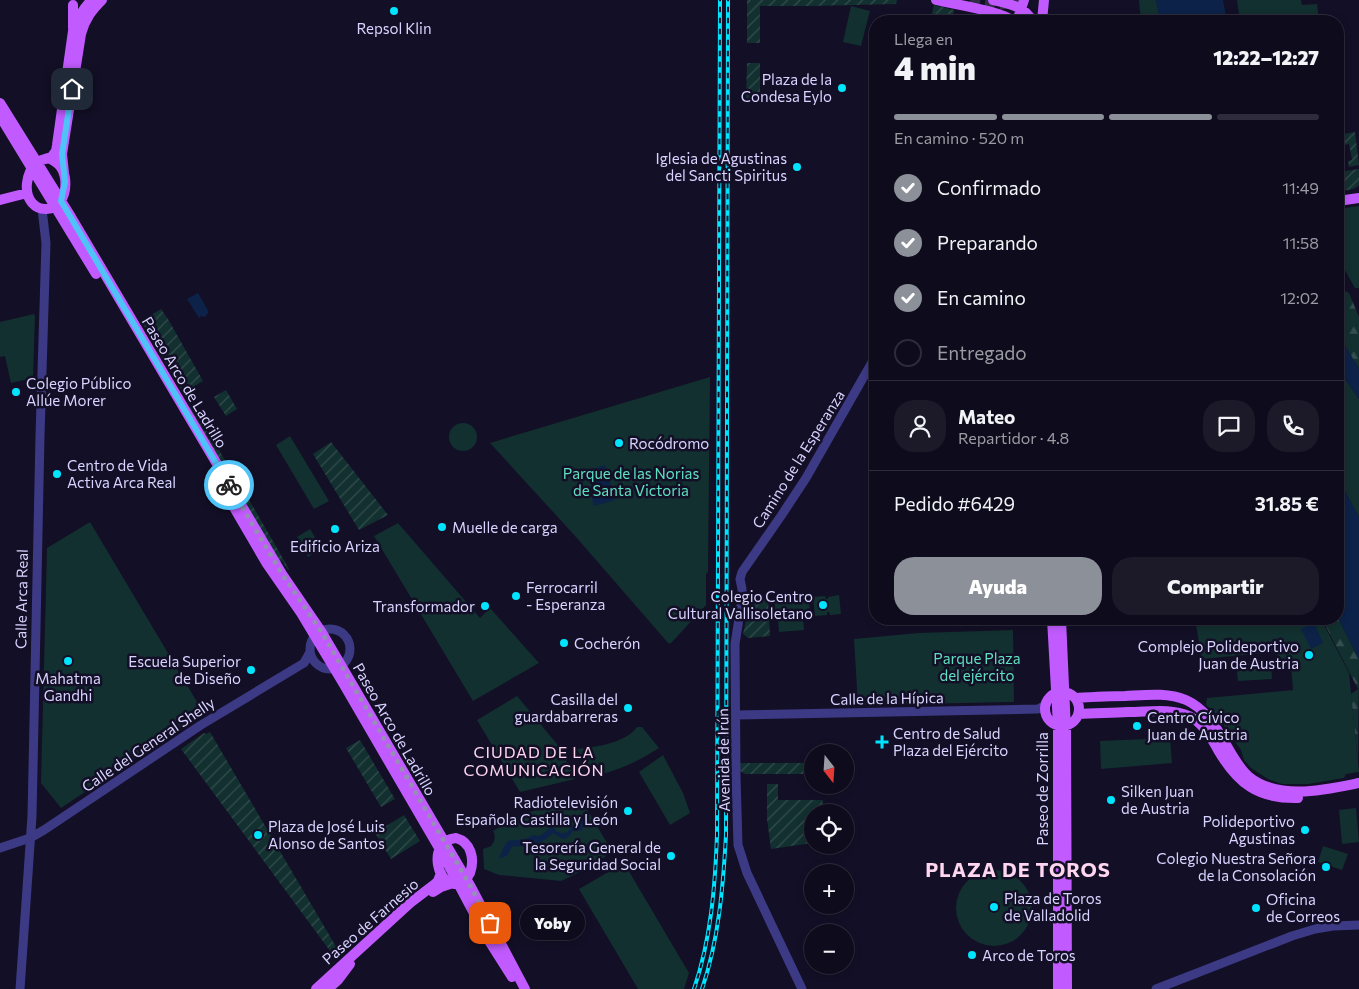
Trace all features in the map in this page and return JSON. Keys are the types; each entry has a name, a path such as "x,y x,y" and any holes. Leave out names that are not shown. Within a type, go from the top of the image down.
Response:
{"main road":[{"path":"64,173 60,165 50,159 43,159 34,165 28,174 27,193 35,206 48,209 58,204 65,189 65,182 62,154 78,53 81,20 87,4 92,0"},
{"path":"73,31 81,20 102,0"},
{"path":"936,0 1001,15"},
{"path":"1043,15 1044,0"},
{"path":"999,1 1021,3 1028,15"},
{"path":"50,159 57,149 73,31 73,5"},
{"name":"Paseo Arco de Ladrillo","path":"0,103 34,165 267,564 318,634 338,667 442,845 458,882 486,936 519,989"},
{"name":"Paseo Arco de Ladrillo","path":"0,116 34,165"},
{"path":"0,200 27,193"},
{"path":"1344,200 1359,198"},
{"name":"Paseo de Zorrilla","path":"1053,625 1062,725 1067,989"},
{"name":"Paseo de Zorrilla","path":"1060,693 1061,625"},
{"path":"1060,693 1071,694 1075,698 1079,707 1079,714 1074,721 1062,725 1049,719 1044,710 1049,699 1060,693"},
{"path":"1075,698 1153,695 1168,695 1181,698 1194,704 1209,718 1238,765 1248,776 1256,781 1276,789 1293,792 1356,786"},
{"path":"1079,714 1169,711 1194,719 1208,732 1234,774 1252,789 1266,795 1286,798 1313,798 1356,786"},
{"name":"Paseo de Zorrilla","path":"1058,989 1057,831 1062,725"},
{"path":"451,839 459,839 466,842 471,852 469,874 458,882 444,880 438,858 442,845 451,839"},
{"name":"Paseo de Farnesio","path":"316,989 410,903 435,884 441,873"},
{"name":"Paseo Arco de Ladrillo","path":"458,882 473,891 525,989"},
{"name":"Paseo de Farnesio","path":"328,989 352,962 413,906 441,887 458,882"}],"street":[{"name":"Calle Arca Real","path":"20,989 32,818 40,425 46,243 42,209"},
{"name":"Camino de la Esperanza","path":"741,573 806,478 869,368"},
{"name":"Avenida de Irún","path":"741,573 742,599 735,644 738,845 747,873 802,989"},
{"path":"310,652 304,663 316,664 326,669 338,667 348,657 350,652 348,640 343,634 335,630 326,630 318,634 310,645 310,652 316,664"},
{"name":"Calle del General Shelly","path":"0,848 30,838 201,724 304,663"},
{"name":"Calle de la Hípica","path":"736,715 1044,710"},
{"name":"Calle del General Shelly","path":"32,818 42,824 60,819"},
{"path":"1156,989 1315,929 1359,925"}],"green space":[{"path":"747,0 897,0 896,4 760,6 760,43 747,43"},
{"path":"1139,0 1156,0 1159,15 1140,15"},
{"path":"1237,0 1301,0 1302,5 1317,4 1318,15 1239,15"},
{"path":"934,5 954,10 953,15 932,15"},
{"path":"851,6 870,11 861,46 843,42"},
{"path":"747,63 760,63 760,101 746,99"},
{"path":"1355,132 1359,165 1349,167 1348,161 1352,160 1349,144 1344,145 1344,134"},
{"path":"1359,169 1359,185 1357,187 1344,190 1344,171"},
{"path":"1359,206 1359,288 1355,288 1344,269 1344,208"},
{"path":"1344,290 1349,293 1359,317 1359,369 1344,344"},
{"path":"161,309 203,381 183,393 141,321"},
{"path":"34,314 33,378 11,383 5,356 0,357 0,322"},
{"name":"Parque de las Norias de Santa Victoria","path":"710,377 706,605 669,644 576,537 490,443"},
{"path":"1344,377 1359,399 1359,517 1344,490"},
{"path":"226,390 237,409 226,416 214,397"},
{"path":"189,407 194,407 240,486 235,489"},
{"path":"463,423 473,427 477,437 473,447 463,451 453,447 449,437 453,427"},
{"path":"290,436 329,501 314,509 276,445"},
{"path":"331,442 388,515 359,530 313,454"},
{"path":"244,491 288,570 282,561 280,562 238,494"},
{"path":"90,522 203,712 61,808 41,783 47,548"},
{"path":"398,523 480,618 490,608 539,663 473,701 374,536"},
{"path":"310,529 322,549 308,557 297,537"},
{"path":"808,594 810,612 776,615 774,598"},
{"path":"839,595 841,614 830,615 827,612 827,615 815,616 813,597 825,596 828,599 828,597"},
{"path":"755,598 768,598 770,636 748,638 743,634 750,602"},
{"path":"803,619 804,630 779,632 778,621"},
{"path":"1196,625 1324,625 1349,673 1359,772 1346,774 1344,778 1308,784 1282,784 1268,779 1251,768 1215,713 1206,705 1207,698 1293,690 1291,667 1274,652 1202,659"},
{"path":"1325,625 1342,625 1359,659 1358,761 1351,694 1358,689"},
{"name":"Parque Plaza del ejército","path":"1013,630 1014,702 858,705 854,639 918,633"},
{"path":"1271,662 1272,679 1238,681 1236,664"},
{"path":"517,696 557,744 575,779 520,792 477,720"},
{"path":"637,727 642,727 659,748 627,765 592,776 577,749 618,740 626,737"},
{"name":"Plaza de José Luis Alonso de Santos","path":"210,732 341,955 336,959 181,749 204,733"},
{"path":"1170,738 1172,763 1101,769 1100,741"},
{"path":"360,740 395,799 381,807 346,748"},
{"path":"663,755 683,793 690,813 670,825 639,772"},
{"path":"739,763 804,763 804,774 745,774 740,771"},
{"path":"767,784 778,784 778,800 823,800 822,804 804,804 804,844 771,849 767,819"},
{"path":"569,800 576,806 577,801 582,801 610,848 605,857 561,881 499,875 484,869 483,849 491,846 495,837 493,831 530,812"},
{"path":"1356,808 1359,842 1342,844 1339,810"},
{"path":"404,815 420,841 391,859 375,833"},
{"path":"1323,846 1348,854 1342,870 1318,862"},
{"path":"624,863 689,973 684,989 638,989 579,889"},
{"name":"Plaza de Toros de Valladolid","path":"987,870 1001,870 1015,876 1026,887 1032,901 1029,923 1021,935 1001,946 987,946 973,940 962,929 956,915 956,901 962,887 973,876"}],"water":[{"path":"1156,0 1223,0 1226,15 1159,15"},
{"path":"198,293 209,312 205,317 201,316 199,318 187,299"},
{"path":"1344,344 1359,369 1359,399 1344,377"},
{"path":"605,465 615,500 594,506 589,487 594,485 591,474 588,475 586,471"},
{"path":"1344,490 1359,517 1359,659 1342,625 1344,625"},
{"path":"1315,625 1323,643 1311,649 1301,629"},
{"path":"580,814 585,822 581,831 573,831 568,837 563,839 553,833 534,845 512,846 506,856 499,858 508,841 525,839 533,835 540,836 551,827 558,832 564,833 569,831 572,825 579,823"}],"tunnel":[{"path":"970,1 1000,5 1018,0"}],"railway":[{"path":"694,989 700,970 711,913 717,835 720,0"},
{"path":"702,989 713,951 716,932 722,893 726,835 728,0"}],"way so far":[{"path":"229,485 290,587 321,631 471,887 490,923"}],"place":[{"name":"Repsol Klin","path":"394,11"},
{"name":"Plaza de la Condesa Eylo","path":"842,88"},
{"name":"Iglesia de Agustinas del Sancti Spiritus","path":"797,167"},
{"name":"Colegio Público Allúe Morer","path":"16,392"},
{"name":"Rocódromo","path":"619,443"},
{"name":"Centro de Vida Activa Arca Real","path":"57,474"},
{"name":"Muelle de carga","path":"442,527"},
{"name":"Edificio Ariza","path":"335,529"},
{"name":"Ferrocarril - Esperanza","path":"516,596"},
{"name":"Colegio Centro Cultural Vallisoletano","path":"823,605"},
{"name":"Transformador","path":"485,606"},
{"name":"Cocherón","path":"564,643"},
{"name":"Complejo Polideportivo Juan de Austria","path":"1309,655"},
{"name":"Mahatma Gandhi","path":"68,661"},
{"name":"Escuela Superior de Diseño","path":"251,670"},
{"name":"Casilla del guardabarreras","path":"628,708"},
{"name":"Centro Cívico Juan de Austria","path":"1137,726"},
{"name":"Centro de Salud Plaza del Ejército","path":"882,742"},
{"name":"Silken Juan de Austria","path":"1111,800"},
{"name":"Radiotelevisión Española Castilla y León","path":"628,811"},
{"name":"Polideportivo Agustinas","path":"1305,830"},
{"name":"Plaza de José Luis Alonso de Santos","path":"258,835"},
{"name":"Tesorería General de la Seguridad Social","path":"671,856"},
{"name":"Colegio Nuestra Señora de la Consolación","path":"1326,867"},
{"name":"Plaza de Toros de Valladolid","path":"994,907"},
{"name":"Oficina de Correos","path":"1256,908"},
{"name":"Yoby","path":"490,923"},
{"name":"Arco de Toros","path":"972,955"}],"district":[{"name":"CIUDAD DE LA COMUNICACIÓN","path":"534,760"},
{"name":"PLAZA DE TOROS","path":"1018,869"}],"route":[{"path":"72,89 62,154 65,189 61,201 229,485"}]}
